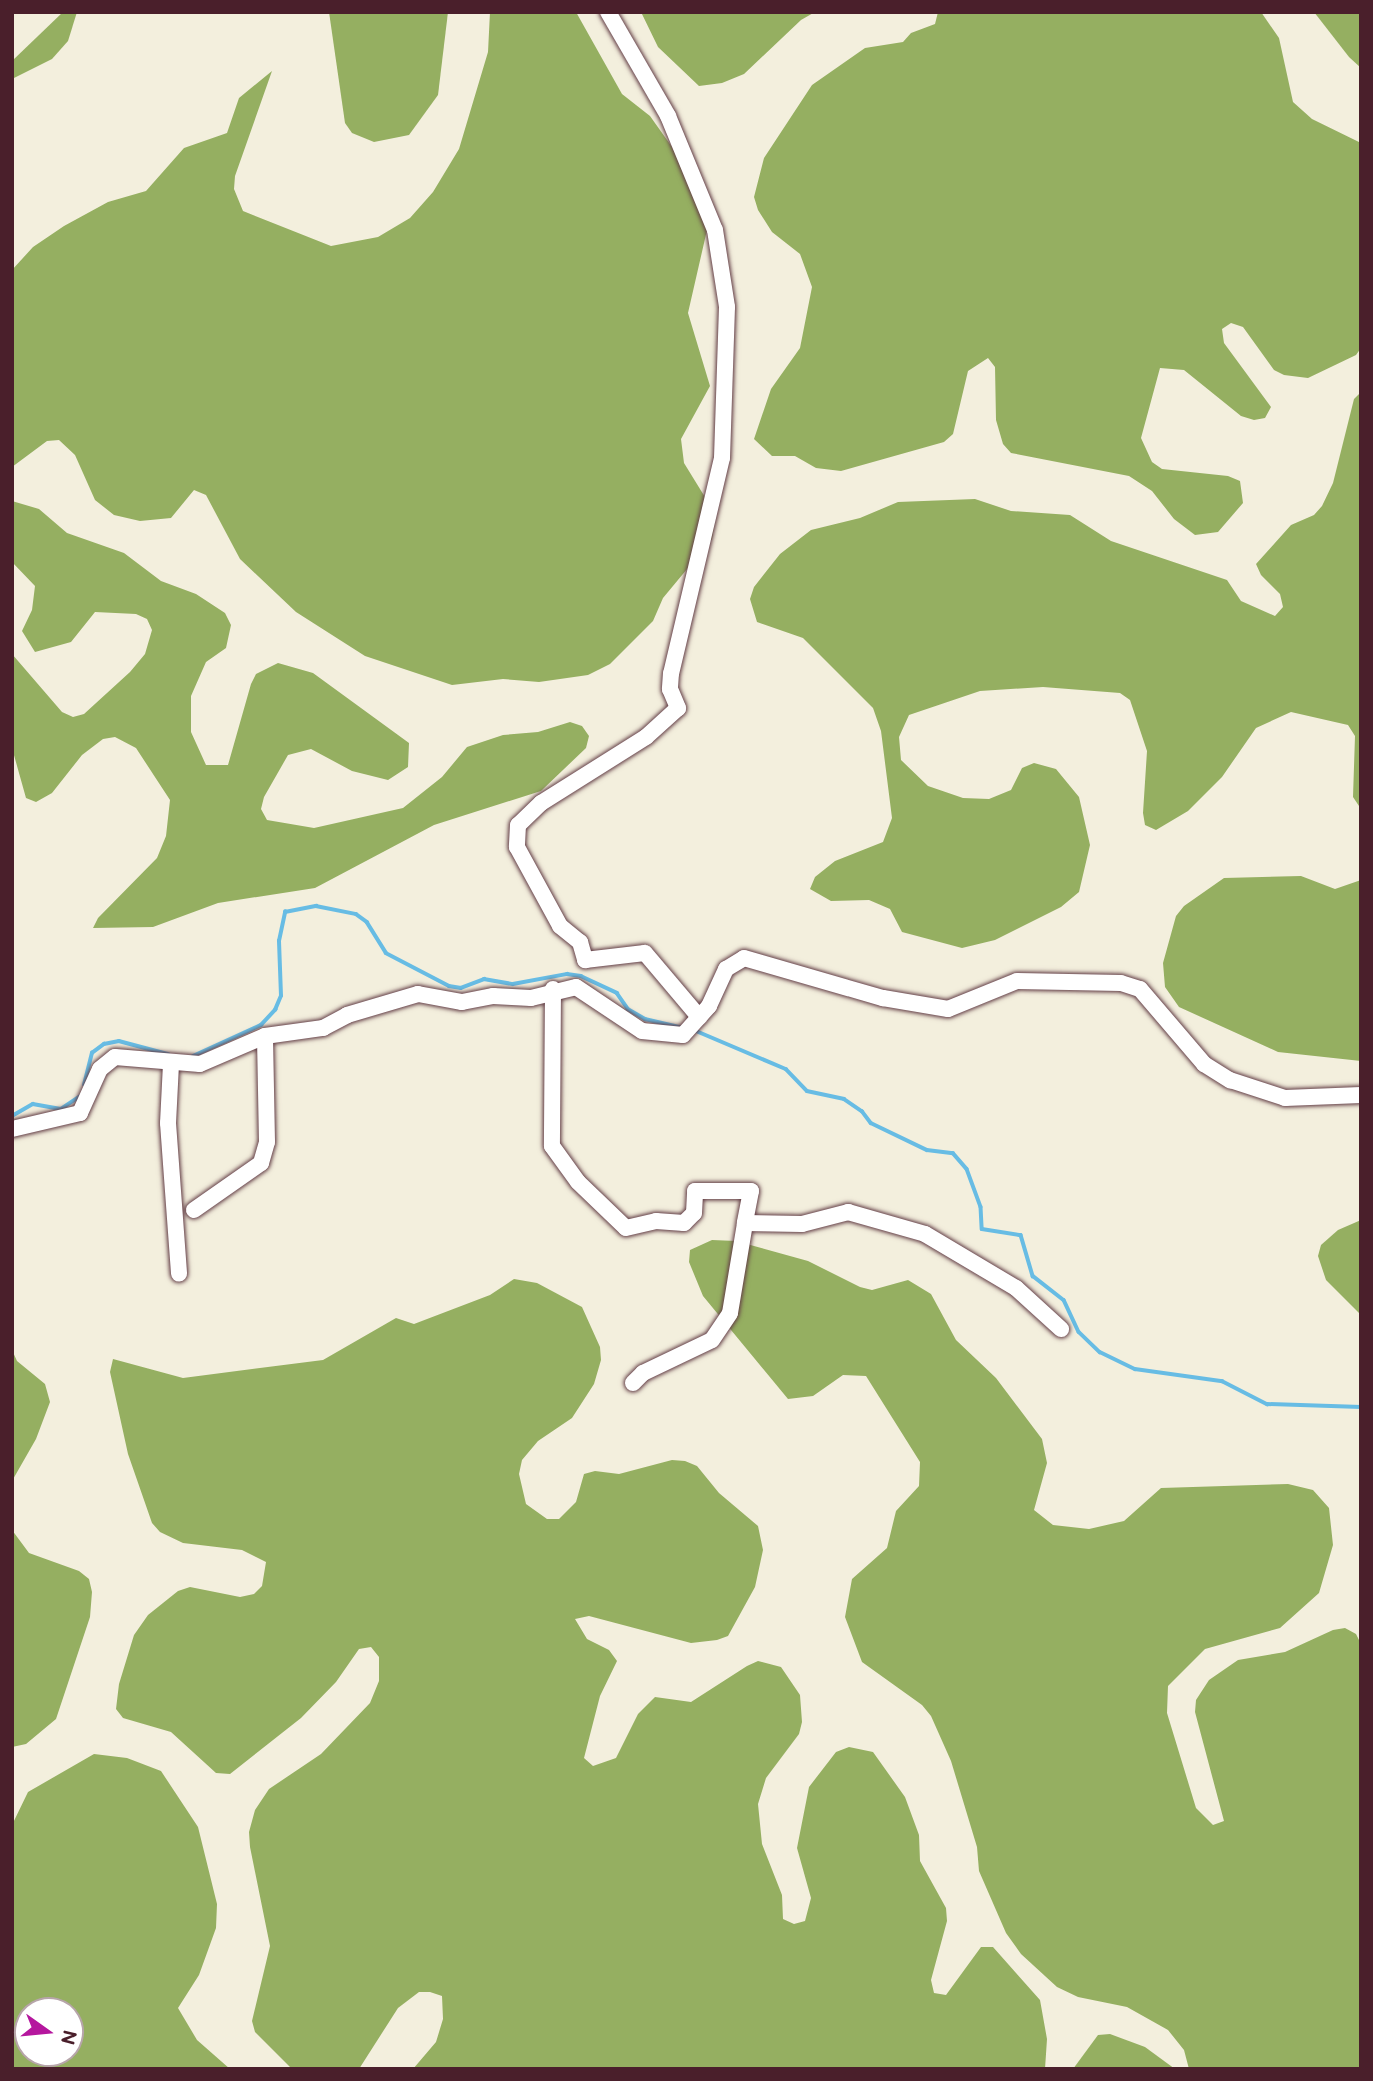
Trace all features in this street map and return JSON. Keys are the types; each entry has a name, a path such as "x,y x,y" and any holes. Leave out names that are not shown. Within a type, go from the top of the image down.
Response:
{"street":[{"path":"608,12 668,116 715,230 727,307 722,458 671,673 670,690 678,708 646,737 541,803 518,825 517,847 560,926 580,942 585,960 645,953 697,1020"},
{"path":"12,1129 80,1114 100,1069 115,1057 171,1064 213,1060 265,1036 323,1028 347,1015 418,994 462,1002 493,996 531,998 553,989 576,987 642,1031 683,1035 697,1020 726,969 744,958 883,998 948,1009 1017,981 1121,983 1140,989 1214,1073 1285,1098 1358,1096"},
{"path":"553,989 552,1146 578,1182 626,1228 656,1221 684,1223 694,1213 695,1191 751,1191 730,1313 712,1340 643,1373 633,1383"},
{"path":"194,1210 261,1163 267,1142 265,1036"},
{"path":"171,1064 168,1123 178,1274"},
{"path":"745,1223 802,1224 848,1212 925,1234 1016,1287 1061,1329"}],"green space":[{"path":"63,12 77,12 68,41 52,59 12,79 12,61"},
{"path":"329,12 448,12 438,95 409,135 374,142 352,133 345,123"},
{"path":"490,12 576,12 622,94 650,116 694,178 707,230 688,313 710,386 681,439 684,463 716,515 712,539 663,598 653,621 610,664 588,675 539,682 503,679 452,685 365,656 296,612 240,559 206,495 194,490 171,518 140,521 114,515 95,500 75,455 59,440 47,441 12,467 12,270 33,247 64,226 108,202 146,191 184,148 227,133 239,98 272,71 235,176 234,189 243,211 331,246 378,237 410,218 433,192 459,149 488,52"},
{"path":"641,12 815,12 801,20 744,74 722,83 699,86 658,47"},
{"path":"938,12 1261,12 1279,38 1293,102 1312,119 1361,143 1361,348 1356,355 1308,378 1284,375 1274,370 1243,327 1231,323 1222,329 1224,343 1271,407 1265,418 1254,420 1241,416 1184,370 1160,368 1141,438 1152,462 1162,469 1228,476 1240,481 1243,503 1218,532 1195,535 1174,519 1152,491 1129,476 1011,453 1003,444 996,420 995,367 988,358 968,371 953,434 944,442 841,471 816,468 795,456 772,456 754,439 771,389 800,348 812,287 800,254 772,232 758,210 754,197 764,158 812,85 865,48 903,42 911,33 935,24"},
{"path":"1314,12 1361,12 1361,68 1349,57"},
{"path":"1361,392 1361,809 1353,797 1355,736 1348,725 1291,712 1256,728 1222,777 1188,811 1156,830 1145,825 1143,813 1147,751 1130,700 1120,693 1043,687 980,691 909,715 899,737 901,760 928,786 963,798 989,799 1011,790 1022,768 1034,763 1056,769 1079,797 1090,845 1079,892 1061,907 995,940 962,948 902,932 890,909 869,900 831,901 810,889 815,877 835,861 883,842 892,818 881,731 873,708 803,638 757,622 750,599 754,587 780,554 811,530 860,518 898,502 975,499 1011,511 1070,515 1111,541 1227,580 1241,601 1275,616 1283,607 1280,594 1261,575 1256,564 1291,525 1314,515 1322,506 1333,483 1354,399"},
{"path":"12,501 39,509 67,533 124,553 161,581 196,594 225,613 231,625 226,648 206,662 191,696 191,732 206,765 228,765 251,684 256,674 278,663 313,673 409,743 408,767 388,780 352,771 311,749 288,755 264,797 261,809 267,820 314,828 403,808 442,777 467,747 503,735 538,732 570,722 582,726 589,736 586,748 541,791 434,825 315,888 218,903 153,927 93,928 98,918 157,858 166,836 170,800 136,748 115,737 103,739 82,755 52,793 36,802 26,798 12,748 12,654 62,712 73,717 84,714 130,672 145,654 152,630 147,619 136,614 95,612 71,642 35,652 22,631 32,610 35,586 12,562"},
{"path":"1301,876 1335,889 1361,880 1361,1061 1278,1052 1179,1007 1165,987 1163,963 1176,916 1184,906 1224,878"},
{"path":"1361,1220 1361,1315 1326,1280 1318,1256 1321,1245 1338,1230"},
{"path":"712,1240 736,1241 808,1261 860,1287 872,1290 908,1280 931,1294 956,1340 996,1378 1042,1439 1047,1463 1034,1510 1053,1525 1089,1529 1124,1521 1161,1488 1288,1484 1313,1490 1329,1508 1333,1545 1319,1593 1280,1628 1205,1649 1168,1686 1167,1713 1196,1808 1213,1825 1224,1821 1195,1712 1196,1700 1209,1680 1238,1660 1285,1652 1333,1630 1345,1628 1356,1634 1361,1644 1361,2069 1189,2069 1184,2050 1168,2030 1127,2007 1078,1997 1057,1987 1021,1954 1006,1933 979,1871 977,1847 951,1761 931,1716 922,1705 862,1662 845,1617 852,1579 887,1548 896,1511 919,1486 920,1462 866,1376 843,1375 813,1396 788,1399 703,1296 689,1262 690,1250"},
{"path":"514,1279 537,1283 582,1307 600,1347 601,1360 594,1384 572,1418 538,1441 522,1460 519,1474 526,1504 547,1519 559,1519 576,1502 584,1474 595,1471 619,1474 672,1460 685,1461 697,1466 719,1493 758,1526 763,1550 755,1587 728,1636 691,1643 589,1616 575,1619 587,1639 609,1650 617,1661 600,1696 584,1758 593,1766 616,1758 638,1714 655,1697 691,1702 758,1661 781,1667 800,1695 802,1722 799,1734 766,1778 758,1804 762,1844 782,1895 783,1919 794,1924 805,1921 811,1898 797,1848 809,1787 836,1752 849,1747 873,1752 905,1797 919,1835 920,1861 946,1908 947,1921 931,1980 934,1993 946,1995 981,1947 993,1947 1040,2000 1047,2039 1045,2069 413,2069 436,2042 443,2019 442,1996 430,1992 419,1992 398,2008 359,2069 292,2069 255,2032 252,2021 270,1946 250,1847 249,1832 255,1810 269,1789 321,1754 370,1703 379,1681 379,1657 371,1647 359,1649 336,1682 301,1718 230,1774 216,1773 171,1732 123,1718 116,1709 119,1684 134,1635 148,1615 178,1591 190,1587 240,1597 254,1594 262,1586 266,1562 242,1550 183,1543 160,1532 152,1523 128,1454 110,1372 113,1359 183,1378 323,1360 396,1318 414,1324 490,1295"},
{"path":"12,1350 17,1361 45,1384 50,1402 36,1439 12,1481"},
{"path":"12,1530 29,1553 79,1571 89,1579 92,1592 90,1617 56,1719 26,1744 12,1747"},
{"path":"94,1754 127,1758 161,1771 198,1827 217,1904 216,1928 199,1975 178,2008 197,2040 230,2069 12,2069 12,1825 28,1792"},
{"path":"1110,2034 1145,2047 1175,2069 1073,2069 1098,2035"}],"waterway":[{"path":"193,1056 261,1025 275,1010 281,996 279,941 285,912 316,906 356,914 367,922 386,953 449,986 461,988 484,979 513,984 567,974 581,976 617,993 628,1009 645,1019 683,1028"},
{"path":"694,1030 786,1069 807,1091 844,1099 862,1111 871,1123 927,1150 953,1153 967,1169 981,1207 982,1229 1021,1235 1033,1276 1064,1300 1079,1332 1100,1352 1135,1369 1222,1381 1267,1404 1361,1407"},
{"path":"84,1085 92,1053 104,1044 119,1041 168,1054"},
{"path":"12,1116 33,1104 61,1109 80,1096"}]}
